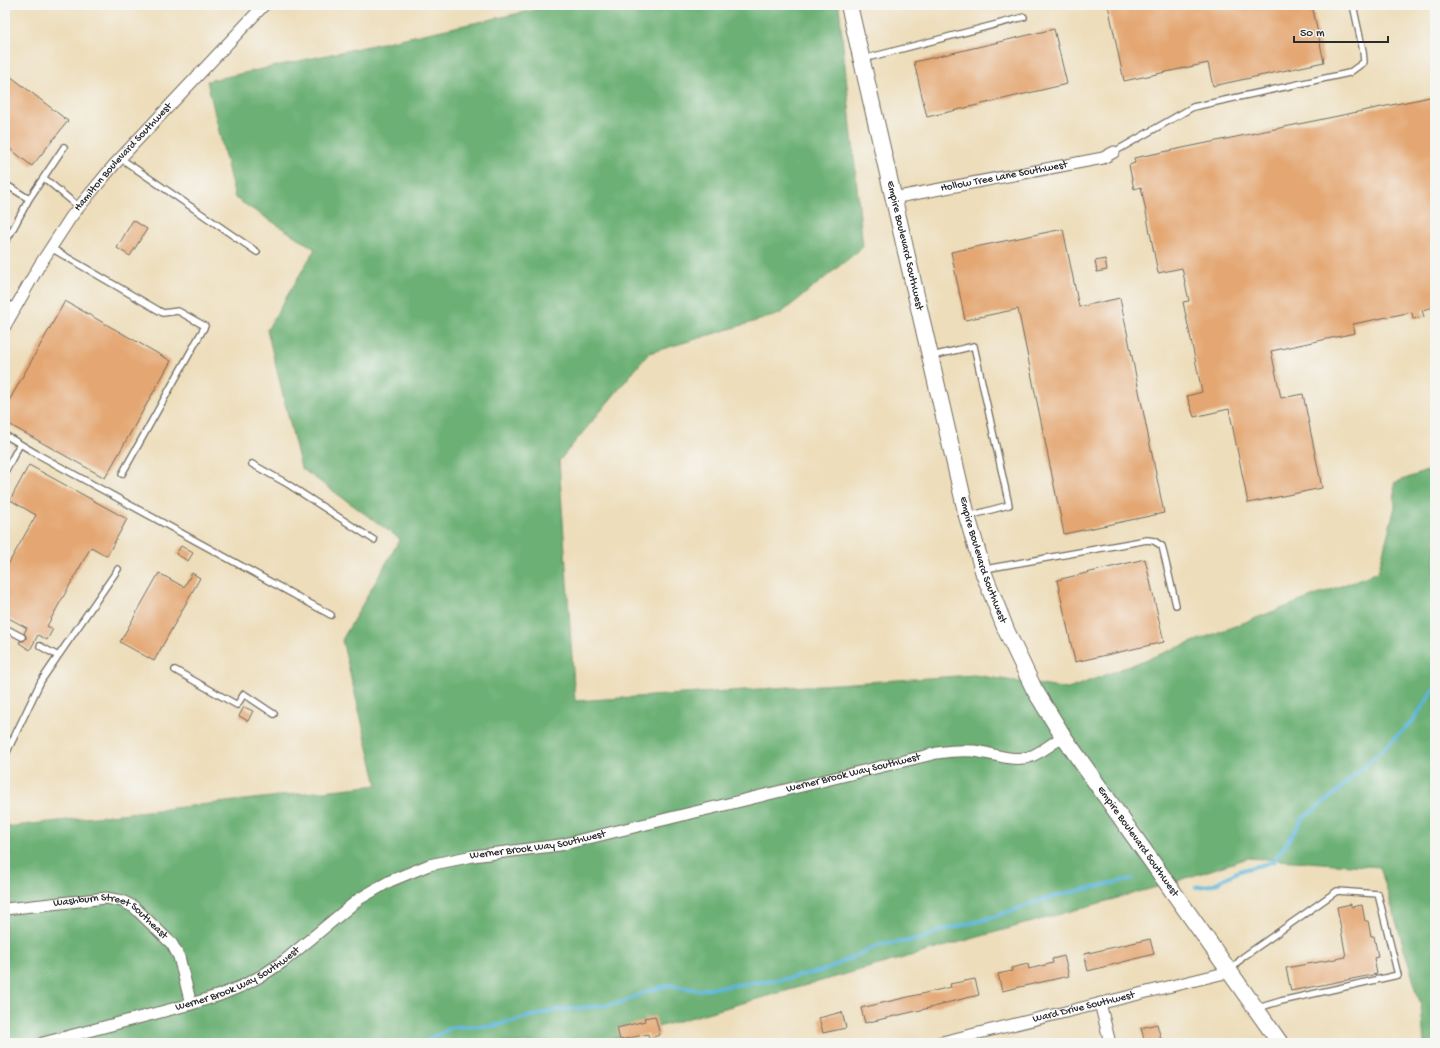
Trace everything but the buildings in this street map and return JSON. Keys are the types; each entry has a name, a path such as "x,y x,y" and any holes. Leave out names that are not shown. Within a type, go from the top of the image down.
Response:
{"street":[{"name":"Hamilton Boulevard Southwest","path":"5,326 39,266 79,207 120,158 264,5"},
{"name":"Empire Boulevard Southwest","path":"849,5 966,516 982,569 1006,630 1034,689 1062,736 1280,1043"},
{"name":"Hollow Tree Lane Southwest","path":"893,198 1103,158 1114,152"},
{"name":"Werner Brook Way Southwest","path":"43,1043 191,1004 220,995 264,975 284,961 359,899 390,881 429,865 473,856 560,845 937,753 956,750 1014,759 1028,757 1039,753 1062,736"},
{"name":"Washburn Street Southeast","path":"5,909 106,898 122,901 134,907 172,944 179,957 191,1004"},
{"name":"Ward Drive Southwest","path":"938,1043 1229,972"},
{"path":"1100,1004 1110,1043"}],"lane":[{"path":"1114,152 1193,107 1349,73 1364,62 1353,5"},
{"path":"861,59 913,47 1024,17"},
{"path":"8,238 29,199 64,147"},
{"path":"120,158 257,252"},
{"path":"44,178 79,207"},
{"path":"5,184 29,199"},
{"path":"51,248 162,313 178,311 205,326 122,474"},
{"path":"5,302 15,308"},
{"path":"930,357 974,346 1008,505 966,516"},
{"path":"5,435 331,615"},
{"path":"5,472 20,444"},
{"path":"252,464 286,483 374,540"},
{"path":"982,569 1147,540 1154,541 1162,546 1176,605"},
{"path":"5,756 41,681 118,569"},
{"path":"5,628 22,637"},
{"path":"40,646 58,656"},
{"path":"175,670 237,705 244,694 274,714"},
{"path":"1229,972 1243,957 1337,891 1378,894 1398,975 1280,1001 1256,1009"}],"green space":[{"path":"557,5 839,5 863,247 780,314 649,353 559,461 575,701 974,675 1068,689 1378,572 1395,507 1394,483 1435,468 1435,1043 1424,1043 1421,1006 1380,867 1248,858 1171,883 600,1043 5,1043 5,827 377,785 342,640 400,539 301,468 267,330 315,249 235,198 207,81"}],"waterway":[{"path":"1196,887 1212,885 1239,871 1273,862 1303,818 1336,793 1413,721 1435,688"},
{"path":"427,1043 429,1039 453,1027 492,1026 556,1010 621,1003 645,992 669,985 698,990 780,980 825,970 879,945 922,939 939,931 987,919 1055,896 1133,879"}]}
